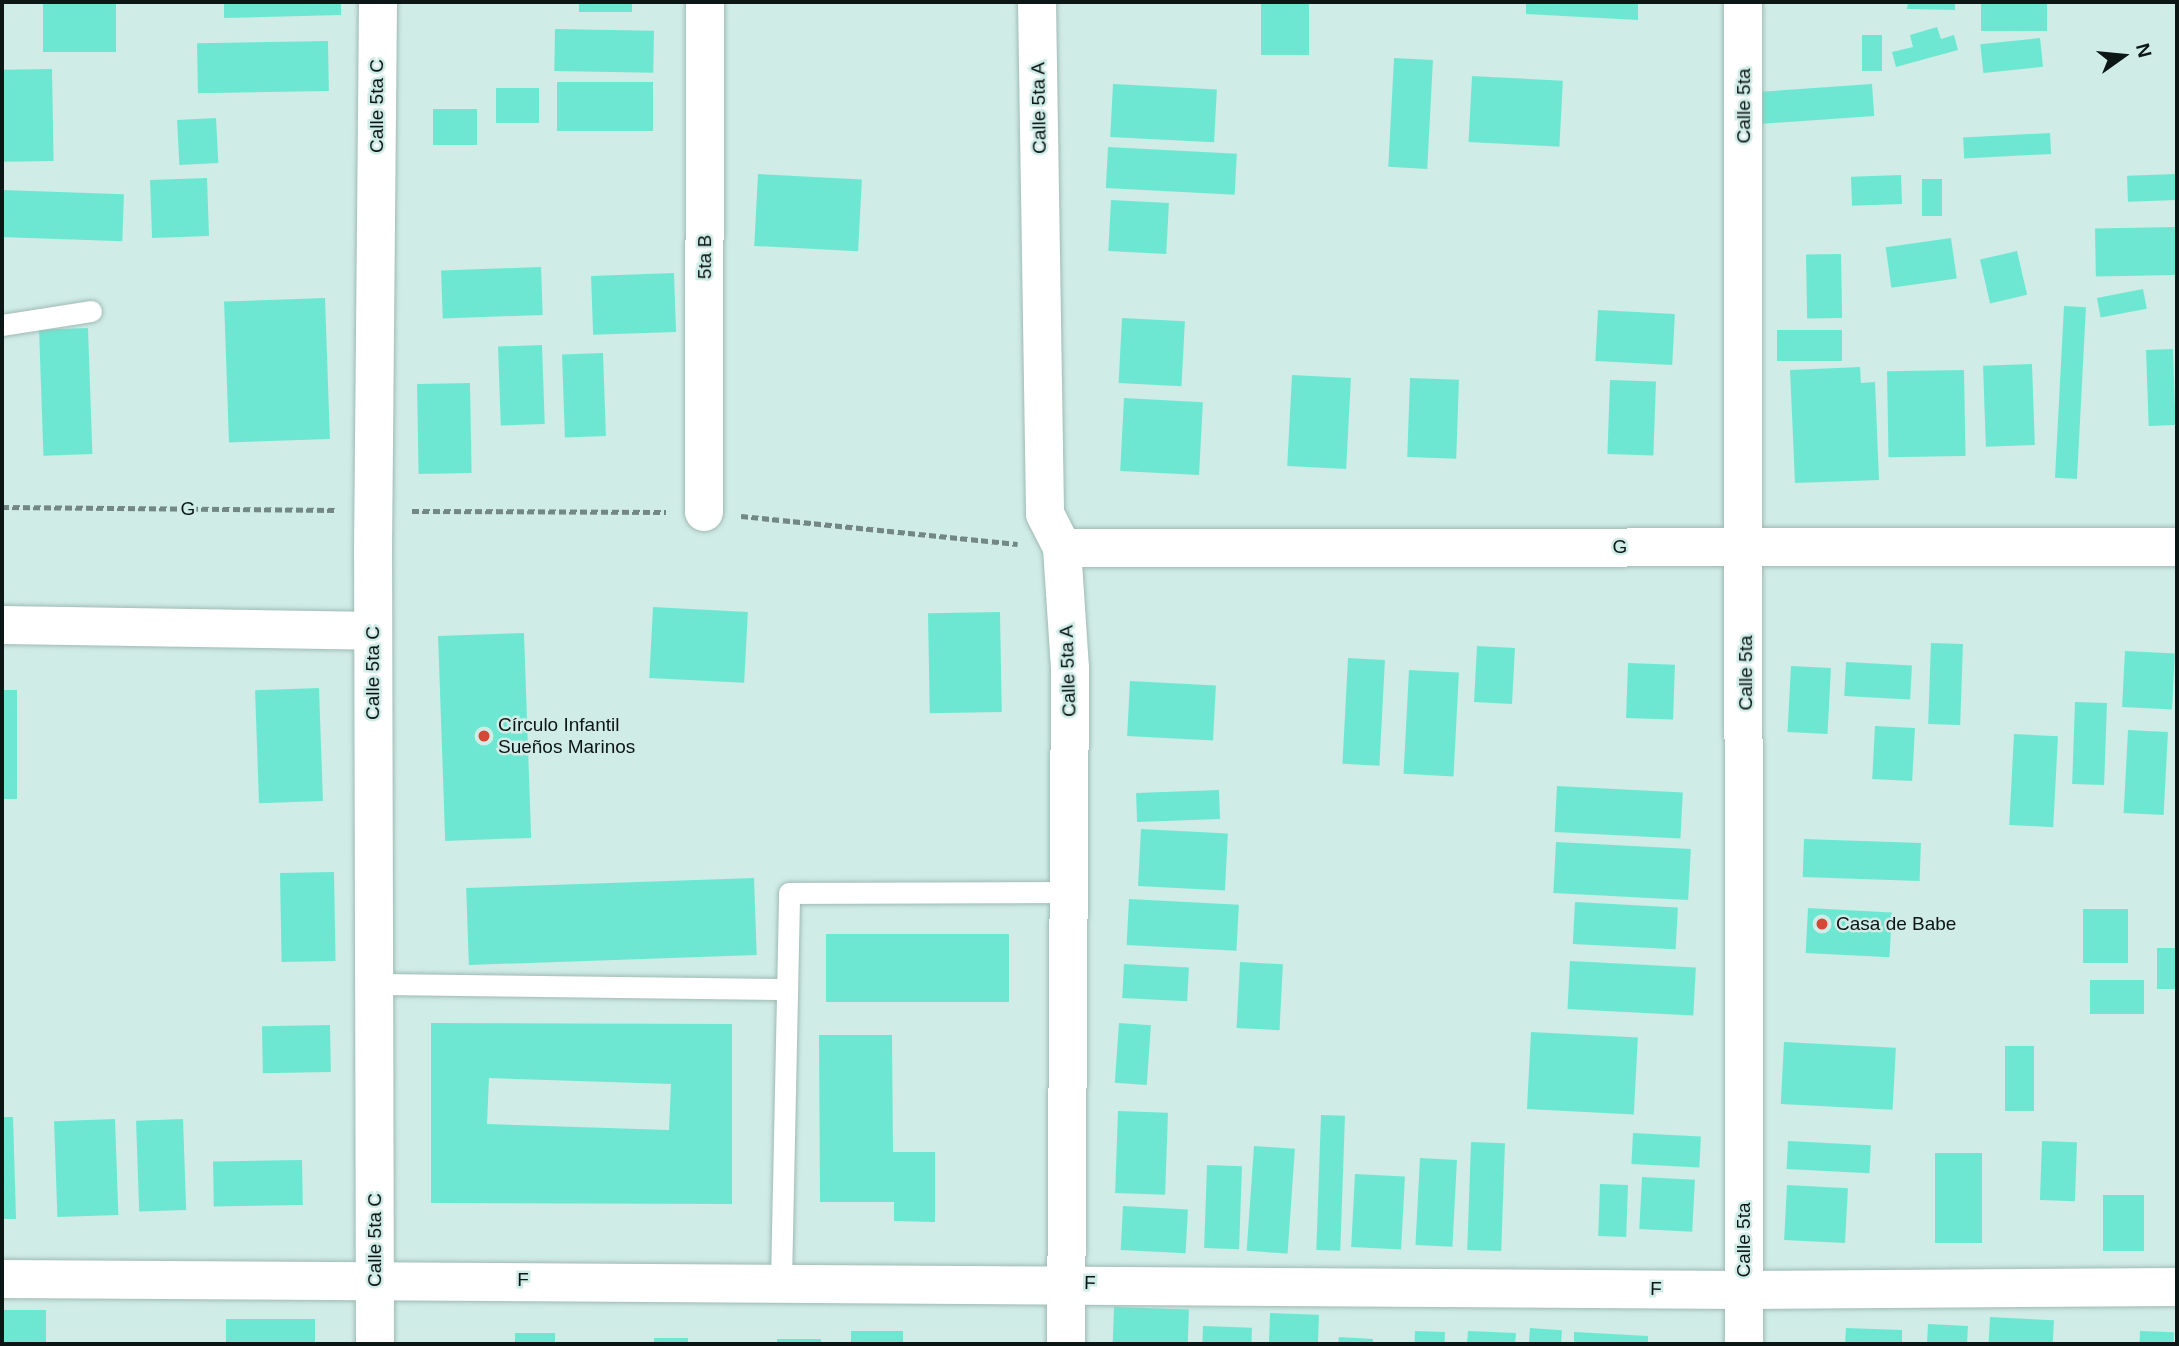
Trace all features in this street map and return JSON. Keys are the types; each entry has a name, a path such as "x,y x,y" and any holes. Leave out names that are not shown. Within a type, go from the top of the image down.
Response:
{"street":[{"name":"Calle 5ta C","path":"375,1344 373,510 378,2"},
{"name":"5ta B","path":"704,512 705,2"},
{"name":"Calle 5ta A","path":"1037,2 1045,514 1062,548 1070,668 1066,1344"},
{"name":"Calle 5ta","path":"1743,2 1746,547 1744,1344"},
{"name":"G","path":"1062,548 2177,547"},
{"path":"2,625 373,631"},
{"name":"F","path":"2,1279 781,1281 1744,1290 2177,1287"}],"lane":[{"path":"2,325 91,311"},
{"path":"781,1281 789,893 1069,892"},
{"path":"373,984 787,989"}],"path":[{"name":"G","path":"2,507 373,510"}],"building":[{"path":"43,2 116,2 116,52 43,52"},
{"path":"224,2 341,2 341,15 224,18"},
{"path":"579,2 632,2 632,12 579,12"},
{"path":"1261,2 1309,2 1309,55 1261,55"},
{"path":"1526,2 1638,2 1638,20 1526,14"},
{"path":"1908,2 1955,2 1955,10 1907,9"},
{"path":"1981,2 2047,2 2047,31 1981,31"},
{"path":"1937,27 1941,39 1954,35 1958,50 1896,67 1892,52 1913,47 1910,35"},
{"path":"555,29 654,31 653,73 554,71"},
{"path":"1862,35 1882,35 1882,71 1862,71"},
{"path":"2040,38 2043,67 1983,73 1980,44"},
{"path":"328,41 329,91 198,93 197,43"},
{"path":"1394,58 1433,60 1427,169 1388,167"},
{"path":"52,69 54,161 4,162 2,70"},
{"path":"1472,76 1563,81 1559,147 1469,142"},
{"path":"557,82 653,82 653,131 557,131"},
{"path":"1113,84 1217,89 1214,142 1110,137"},
{"path":"1872,84 1874,116 1763,124 1760,92"},
{"path":"496,88 539,88 539,123 496,123"},
{"path":"433,109 477,109 477,145 433,145"},
{"path":"216,118 218,163 179,165 177,120"},
{"path":"2050,133 2051,154 1964,159 1963,138"},
{"path":"1108,147 1237,154 1235,195 1106,188"},
{"path":"758,174 862,179 858,251 754,246"},
{"path":"2176,174 2177,200 2128,202 2127,176"},
{"path":"1901,175 1902,204 1852,206 1851,177"},
{"path":"207,178 209,236 152,238 150,180"},
{"path":"1922,179 1942,179 1942,216 1922,216"},
{"path":"2,190 124,194 122,241 2,237"},
{"path":"1111,200 1169,203 1166,254 1108,251"},
{"path":"2176,227 2177,275 2096,276 2095,228"},
{"path":"1951,238 1957,279 1891,288 1886,247"},
{"path":"2017,251 2027,295 1990,303 1980,260"},
{"path":"1841,254 1842,318 1807,319 1806,255"},
{"path":"541,267 543,315 443,318 441,270"},
{"path":"674,273 676,332 593,335 591,276"},
{"path":"2143,289 2147,309 2101,318 2097,298"},
{"path":"325,298 330,439 229,442 224,302"},
{"path":"2064,306 2086,307 2077,479 2055,478"},
{"path":"1598,310 1675,314 1672,365 1595,361"},
{"path":"1122,318 1185,321 1182,386 1119,383"},
{"path":"88,328 92,454 43,456 39,330"},
{"path":"1777,330 1842,330 1842,361 1777,361"},
{"path":"542,345 545,424 501,425 498,347"},
{"path":"2173,349 2176,425 2149,426 2146,350"},
{"path":"603,353 606,436 565,437 562,354"},
{"path":"2032,364 2035,445 1986,447 1983,366"},
{"path":"1860,367 1861,383 1875,382 1879,480 1795,483 1790,370"},
{"path":"1964,370 1966,456 1889,457 1887,371"},
{"path":"1292,375 1351,378 1346,469 1287,466"},
{"path":"1410,378 1459,380 1456,459 1407,457"},
{"path":"1610,380 1656,382 1653,456 1607,454"},
{"path":"470,383 472,473 419,474 417,384"},
{"path":"1124,398 1203,402 1199,475 1120,471"},
{"path":"653,607 748,612 744,683 649,678"},
{"path":"1000,612 1002,712 930,713 928,613"},
{"name":"Círculo Infantil Sueños Marinos","path":"524,633 531,838 445,841 438,636"},
{"path":"1931,643 1963,644 1960,725 1928,724"},
{"path":"1477,646 1515,648 1512,704 1474,702"},
{"path":"2125,651 2175,654 2172,710 2122,707"},
{"path":"1348,658 1385,660 1379,766 1342,764"},
{"path":"1846,662 1912,665 1910,699 1844,696"},
{"path":"1628,663 1675,665 1673,720 1626,718"},
{"path":"1791,666 1831,668 1827,734 1788,732"},
{"path":"1409,670 1459,673 1453,776 1404,774"},
{"path":"1130,681 1216,686 1213,740 1127,736"},
{"path":"319,688 323,801 259,803 255,690"},
{"path":"2,690 17,690 17,799 2,799"},
{"path":"2075,702 2107,703 2104,785 2072,784"},
{"path":"1875,726 1915,728 1912,781 1872,779"},
{"path":"2128,730 2168,732 2164,815 2124,813"},
{"path":"2014,734 2058,736 2053,827 2009,825"},
{"path":"1557,786 1683,793 1680,839 1555,832"},
{"path":"1219,790 1220,819 1137,822 1136,793"},
{"path":"1141,829 1228,834 1225,890 1138,886"},
{"path":"1804,839 1921,843 1920,881 1803,877"},
{"path":"1556,842 1691,849 1688,900 1553,893"},
{"path":"334,872 336,961 282,962 280,873"},
{"path":"754,878 757,955 469,965 466,888"},
{"path":"1129,899 1239,905 1236,951 1127,945"},
{"path":"1575,902 1678,907 1676,949 1573,944"},
{"path":"1808,908 1892,912 1890,957 1806,953"},
{"path":"2083,909 2128,909 2128,963 2083,963"},
{"path":"826,934 1009,934 1009,1002 826,1002"},
{"path":"2157,948 2177,948 2177,989 2157,989"},
{"path":"1570,961 1696,968 1693,1016 1567,1009"},
{"path":"1240,962 1283,964 1279,1030 1237,1028"},
{"path":"1124,964 1189,967 1187,1001 1122,998"},
{"path":"2090,980 2144,980 2144,1014 2090,1014"},
{"path":"431,1023 732,1024 732,1204 431,1203","holes":["489,1078 671,1084 669,1130 487,1124"]},
{"path":"1119,1023 1151,1025 1147,1085 1115,1083"},
{"path":"330,1025 331,1072 263,1073 262,1026"},
{"path":"1531,1032 1638,1038 1634,1114 1527,1109"},
{"path":"819,1035 892,1035 893,1152 935,1152 935,1222 894,1221 894,1202 820,1202"},
{"path":"1784,1042 1896,1048 1893,1110 1781,1104"},
{"path":"2005,1046 2034,1046 2034,1111 2005,1111"},
{"path":"1118,1111 1168,1113 1165,1195 1115,1193"},
{"path":"1321,1115 1345,1116 1340,1251 1316,1250"},
{"path":"2,1117 13,1117 16,1219 2,1219"},
{"path":"115,1119 118,1215 57,1217 54,1121"},
{"path":"183,1119 186,1210 139,1212 136,1121"},
{"path":"1633,1133 1701,1137 1699,1168 1631,1164"},
{"path":"1788,1141 1871,1145 1869,1173 1787,1169"},
{"path":"2042,1141 2077,1142 2075,1201 2040,1200"},
{"path":"1471,1142 1505,1143 1501,1251 1467,1250"},
{"path":"1254,1146 1295,1149 1288,1254 1247,1251"},
{"path":"1935,1153 1982,1153 1982,1243 1935,1243"},
{"path":"1420,1158 1457,1160 1452,1247 1415,1245"},
{"path":"302,1160 303,1205 214,1207 213,1162"},
{"path":"1207,1165 1242,1166 1239,1249 1204,1248"},
{"path":"1355,1174 1405,1177 1401,1250 1351,1247"},
{"path":"1642,1177 1695,1180 1692,1232 1639,1229"},
{"path":"1600,1184 1628,1185 1626,1237 1598,1236"},
{"path":"1787,1185 1848,1188 1845,1243 1784,1240"},
{"path":"2103,1195 2144,1195 2144,1251 2103,1251"},
{"path":"1123,1206 1188,1209 1186,1253 1121,1250"},
{"path":"1114,1307 1189,1310 1188,1344 1113,1344"},
{"path":"2,1310 46,1310 46,1344 2,1344"},
{"path":"1270,1313 1319,1315 1318,1344 1269,1344"},
{"path":"1990,1317 2054,1320 2053,1344 1989,1344"},
{"path":"226,1319 315,1319 315,1344 226,1344"},
{"path":"1928,1324 1968,1326 1967,1344 1927,1344"},
{"path":"1203,1326 1252,1328 1251,1344 1202,1344"},
{"path":"1530,1328 1562,1330 1561,1344 1529,1344"},
{"path":"1846,1328 1902,1330 1902,1344 1845,1344"},
{"path":"851,1331 903,1331 903,1344 851,1344"},
{"path":"1415,1331 1445,1332 1445,1344 1415,1344"},
{"path":"1468,1331 1516,1333 1515,1344 1467,1344"},
{"path":"2140,1331 2174,1332 2174,1344 2140,1344"},
{"path":"1574,1332 1648,1336 1648,1344 1574,1344"},
{"path":"515,1333 555,1333 555,1344 515,1344"},
{"path":"1339,1337 1373,1339 1373,1344 1338,1344"},
{"path":"654,1338 688,1338 688,1344 654,1344"},
{"path":"777,1339 821,1339 821,1344 777,1344"}],"place":[{"name":"Círculo Infantil Sueños Marinos","path":"484,736"},
{"name":"Casa de Babe","path":"1822,924"}]}
